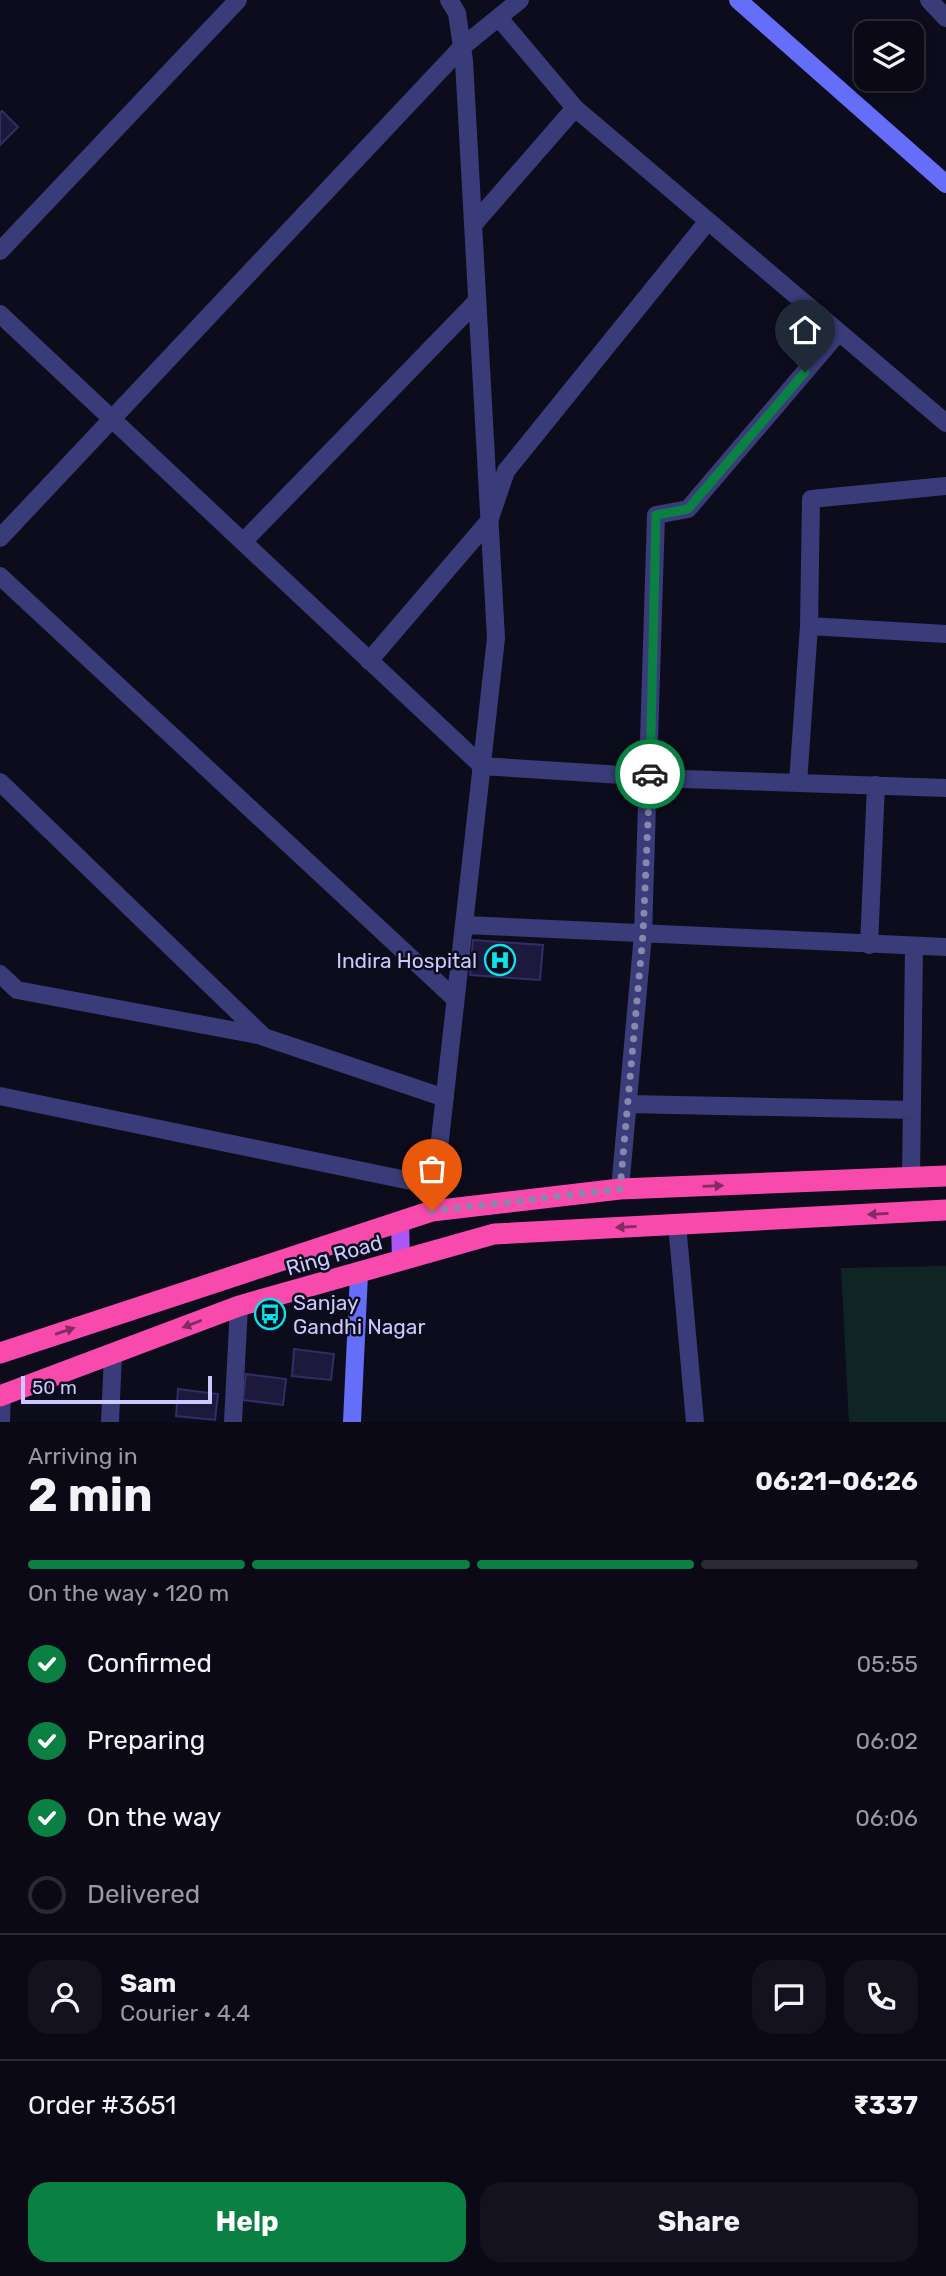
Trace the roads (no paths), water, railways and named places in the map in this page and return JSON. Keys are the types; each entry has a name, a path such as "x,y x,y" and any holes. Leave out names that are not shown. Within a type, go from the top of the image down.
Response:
{"highway":[{"name":"Ring Road","path":"0,1353 432,1211 620,1189 946,1176"},
{"name":"Ring Road","path":"1,1396 239,1306 494,1234 946,1210"}],"main road":[{"path":"738,0 946,184"},
{"path":"400,1221 401,1261"},
{"path":"352,1422 359,1274"}],"street":[{"path":"0,251 238,0"},
{"path":"432,1211 453,997 464,925 496,638 462,47 457,13 449,0"},
{"path":"0,538 462,47 520,0"},
{"path":"929,0 946,18"},
{"path":"499,18 575,108 946,423"},
{"path":"473,225 575,108"},
{"path":"369,661 489,521 506,471 708,221"},
{"path":"243,542 477,301"},
{"path":"0,314 481,766 650,777 946,788"},
{"path":"620,1189 643,934 650,777 656,515 688,509 839,332"},
{"path":"798,783 809,626 811,499 946,486"},
{"path":"0,576 453,997"},
{"path":"809,626 946,634"},
{"path":"0,782 264,1037"},
{"path":"869,944 876,785"},
{"path":"464,925 946,947"},
{"path":"911,1178 914,947"},
{"path":"0,974 17,989 264,1037 445,1098"},
{"path":"0,1096 435,1186"},
{"path":"628,1104 912,1110"},
{"path":"677,1224 695,1422"},
{"path":"233,1422 239,1306"},
{"path":"110,1422 113,1354"},
{"path":"1,1396 1,1422"}],"place":[{"name":"Indira Hospital","path":"500,960"},
{"name":"Sanjay Gandhi Nagar","path":"270,1314"}]}
